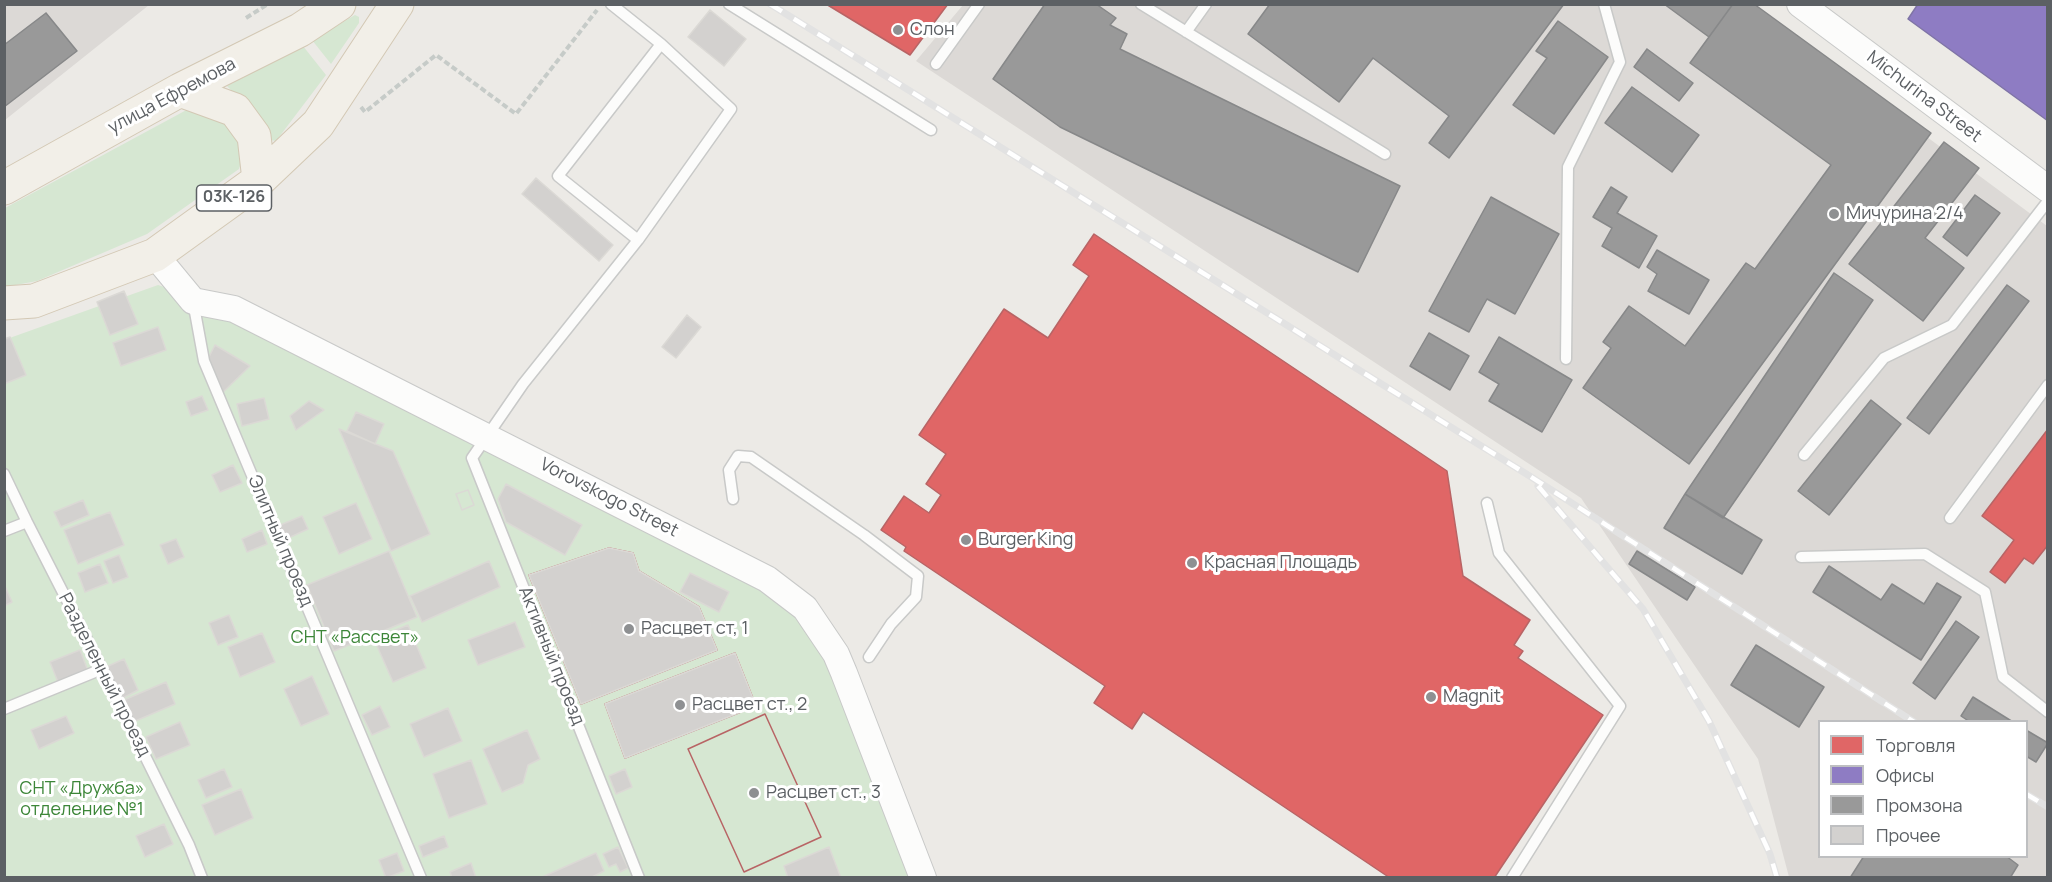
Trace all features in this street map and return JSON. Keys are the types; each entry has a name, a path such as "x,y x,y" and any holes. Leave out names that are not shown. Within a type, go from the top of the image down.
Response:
{"main road":[{"name":"улица Ефремова","path":"4,188 180,90 300,30 339,4"},
{"name":"03К-126","path":"4,303 34,301 155,255 260,180 318,124 397,4"},
{"name":"03К-126","path":"180,90 235,110 254,136 260,180"}],"street":[{"name":"Michurina Street","path":"1800,4 2048,189"},
{"path":"155,255 193,301"},
{"name":"Vorovskogo Street","path":"193,301 234,309 767,579 805,608 836,654 923,878"}],"lane":[{"path":"487,436 523,384 638,240 730,109 661,44 611,4"},
{"path":"729,4 932,130"},
{"path":"936,64 979,4"},
{"path":"1141,4 1384,154"},
{"path":"1186,32 1206,4"},
{"path":"1566,359 1568,167 1620,62 1604,4"},
{"path":"638,240 558,176 661,44"},
{"path":"1804,455 1884,358 1952,325 2048,201"},
{"name":"Элитный проезд","path":"193,301 204,361 422,878"},
{"path":"1950,518 2048,386"},
{"name":"Активный проезд","path":"487,436 472,458 639,878"},
{"path":"733,499 729,470 738,456 751,457 864,535 918,576 916,597 891,624 869,657"},
{"name":"Разделенный проезд","path":"4,474 189,845 202,878"},
{"path":"1487,503 1499,553 1620,706 1512,878"},
{"path":"4,531 27,522"},
{"path":"1801,557 1925,554 1985,592 2003,677 2048,712"},
{"path":"4,709 102,669"}],"path":[{"path":"246,18 268,4"},
{"path":"365,112 436,55 516,114 601,4"}],"shaded area":[{"path":"5,5 149,5 5,120"},
{"path":"963,5 1749,5 2047,226 2047,877 1789,877 1758,759 1581,498 916,61"}],"green space":[{"path":"355,15 359,17 359,23 331,64 312,40"},
{"path":"303,46 326,75 276,141 265,139 241,100 227,86"},
{"path":"192,107 230,120 244,153 239,169 147,234 37,281 5,287 5,208"},
{"name":"СНТ «Рассвет»","path":"158,285 234,309 805,608 923,877 5,877 4,340"}],"building: Торговля":[{"name":"Слон","path":"826,4 948,4 910,55"},
{"name":"Красная Площадь","path":"1094,234 1447,471 1463,576 1530,620 1514,645 1523,651 1518,658 1603,715 1494,878 1390,878 1143,712 1132,729 1094,703 1105,686 904,551 906,547 881,530 904,496 929,513 941,495 926,484 946,454 919,435 1004,309 1048,338 1089,276 1073,265"},
{"path":"2048,429 2048,545 2033,564 2024,558 2005,583 1990,572 2014,540 1982,516"},
{"name":"Расцвет ст, 1","path":"609,548 633,553 639,571 699,607 717,650 581,704 529,575"},
{"name":"Расцвет ст., 2","path":"735,653 756,706 625,758 605,704"},
{"name":"Расцвет ст., 3","path":"765,714 821,837 744,872 688,749"},
{"name":"Расцвет ст., 3","path":"765,714 821,837 744,872 688,749"}],"building: Офисы":[{"path":"1918,4 2048,4 2048,121 1908,19"}],"building: Промзона":[{"path":"1045,4 1096,4 1116,18 1110,25 1127,34 1120,49 1400,186 1358,272 1060,127 993,79"},
{"path":"1270,4 1564,4 1449,158 1429,143 1449,116 1373,58 1339,102 1248,34"},
{"path":"1664,4 1733,4 1709,37"},
{"name":"Мичурина 2/4","path":"1733,4 1754,4 1931,133 1689,464 1583,388 1611,348 1603,342 1629,306 1685,346 1746,263 1755,269 1831,165 1690,63"},
{"path":"46,13 77,51 4,107 4,45"},
{"path":"1558,21 1608,57 1554,134 1513,105 1547,58 1536,51"},
{"path":"1647,49 1693,83 1679,101 1634,67"},
{"path":"1632,87 1699,135 1672,172 1605,123"},
{"path":"1944,142 1979,168 1925,238 1964,268 1923,321 1849,264"},
{"path":"1611,187 1627,197 1617,213 1657,236 1639,268 1602,246 1612,228 1593,217"},
{"path":"1975,195 2000,213 1967,256 1943,237"},
{"path":"1491,197 1559,234 1515,314 1487,299 1469,332 1429,311"},
{"path":"1657,250 1709,280 1689,314 1648,291 1657,274 1647,267"},
{"path":"1834,273 1873,300 1723,518 1685,494"},
{"path":"2007,285 2029,301 1929,434 1907,418"},
{"path":"1429,333 1469,356 1450,390 1410,366"},
{"path":"1499,337 1572,380 1542,432 1489,401 1499,384 1479,372"},
{"path":"1871,400 1901,424 1829,515 1798,491"},
{"path":"1685,494 1762,540 1742,574 1664,528"},
{"path":"1637,551 1695,587 1687,600 1629,564"},
{"path":"1829,566 1881,600 1892,584 1924,604 1937,583 1961,597 1921,660 1813,592"},
{"path":"1956,621 1979,637 1935,699 1913,683"},
{"path":"1756,645 1824,687 1799,727 1731,685"},
{"path":"1973,697 2010,720 1967,720 1961,716"},
{"path":"2028,731 2048,743 2036,762 2028,757"},
{"path":"1863,858 2009,858 2018,865 2010,878 1850,878"}],"building: Прочее":[{"path":"710,10 746,39 724,66 688,37"},
{"path":"536,178 613,245 599,261 522,194"},
{"path":"124,291 138,324 110,335 97,302"},
{"path":"687,315 701,327 676,358 662,347"},
{"path":"158,327 166,350 121,366 113,343"},
{"path":"10,337 26,375 4,384 4,339"},
{"path":"215,345 250,366 221,394 208,359"},
{"path":"202,396 208,410 191,416 186,402"},
{"path":"264,398 269,419 242,426 237,404"},
{"path":"309,401 324,410 296,430 290,416"},
{"path":"356,412 384,424 375,444 347,431"},
{"path":"339,429 393,451 430,534 391,551"},
{"path":"233,465 242,483 220,492 212,475"},
{"path":"506,484 582,525 565,555 506,522 498,499"},
{"path":"468,490 474,505 462,510 456,494"},
{"path":"468,490 474,505 462,510 456,494"},
{"path":"83,500 89,515 61,527 54,512"},
{"path":"356,503 372,539 339,554 323,517"},
{"path":"110,512 124,545 78,564 64,530"},
{"path":"302,516 308,529 284,540 278,526"},
{"path":"262,530 267,544 247,552 242,539"},
{"path":"176,539 184,557 168,564 160,545"},
{"name":"Расцвет ст, 1","path":"609,548 633,553 639,571 699,607 717,650 581,704 529,575"},
{"path":"389,551 417,617 334,651 307,585"},
{"path":"119,555 128,577 113,583 104,561"},
{"path":"489,561 500,587 422,622 410,596"},
{"path":"100,564 108,583 85,592 78,573"},
{"path":"690,573 729,592 719,612 680,592"},
{"path":"4,584 12,602 4,606"},
{"path":"229,615 238,637 218,645 209,623"},
{"path":"515,622 525,647 478,665 468,640"},
{"path":"408,625 426,668 393,682 374,639"},
{"path":"262,633 275,662 240,677 228,647"},
{"path":"80,650 88,671 58,682 50,662"},
{"name":"Расцвет ст., 2","path":"735,653 756,706 625,758 605,704"},
{"path":"124,659 138,690 121,699 106,667"},
{"path":"312,676 329,714 301,726 284,689"},
{"path":"166,682 175,704 133,722 124,700"},
{"path":"380,706 390,727 372,735 362,715"},
{"path":"448,708 462,741 424,757 410,724"},
{"path":"66,716 74,733 39,749 31,730"},
{"path":"180,722 190,745 156,759 146,737"},
{"path":"527,730 540,759 528,765 523,783 502,792 483,749"},
{"path":"471,760 487,804 449,818 433,774"},
{"path":"224,769 232,787 206,798 198,780"},
{"path":"625,769 632,787 616,794 609,776"},
{"path":"241,789 253,818 215,835 202,805"},
{"path":"164,824 173,844 145,857 136,836"},
{"path":"444,836 448,847 423,857 419,846"},
{"path":"618,847 628,868 620,872 616,864 609,867 603,854"},
{"path":"829,847 841,878 788,878 784,866"},
{"path":"397,853 404,871 386,878 379,860"},
{"path":"596,853 604,871 590,878 540,878"},
{"path":"471,863 476,878 452,878 450,872"}],"railway":[{"path":"770,4 1528,475 1911,720"},
{"path":"1538,486 1643,609 1709,721 1770,854 1777,878"},
{"path":"2028,795 2048,807"}],"place":[{"name":"Слон","path":"898,30"},
{"name":"Мичурина 2/4","path":"1834,214"},
{"name":"Burger King","path":"966,540"},
{"name":"Красная Площадь","path":"1192,563"},
{"name":"Расцвет ст, 1","path":"629,629"},
{"name":"Magnit","path":"1431,697"},
{"name":"Расцвет ст., 2","path":"680,705"},
{"name":"Расцвет ст., 3","path":"754,793"}],"park label":[{"name":"СНТ «Дружба» отделение №1","path":"82,799"}]}
